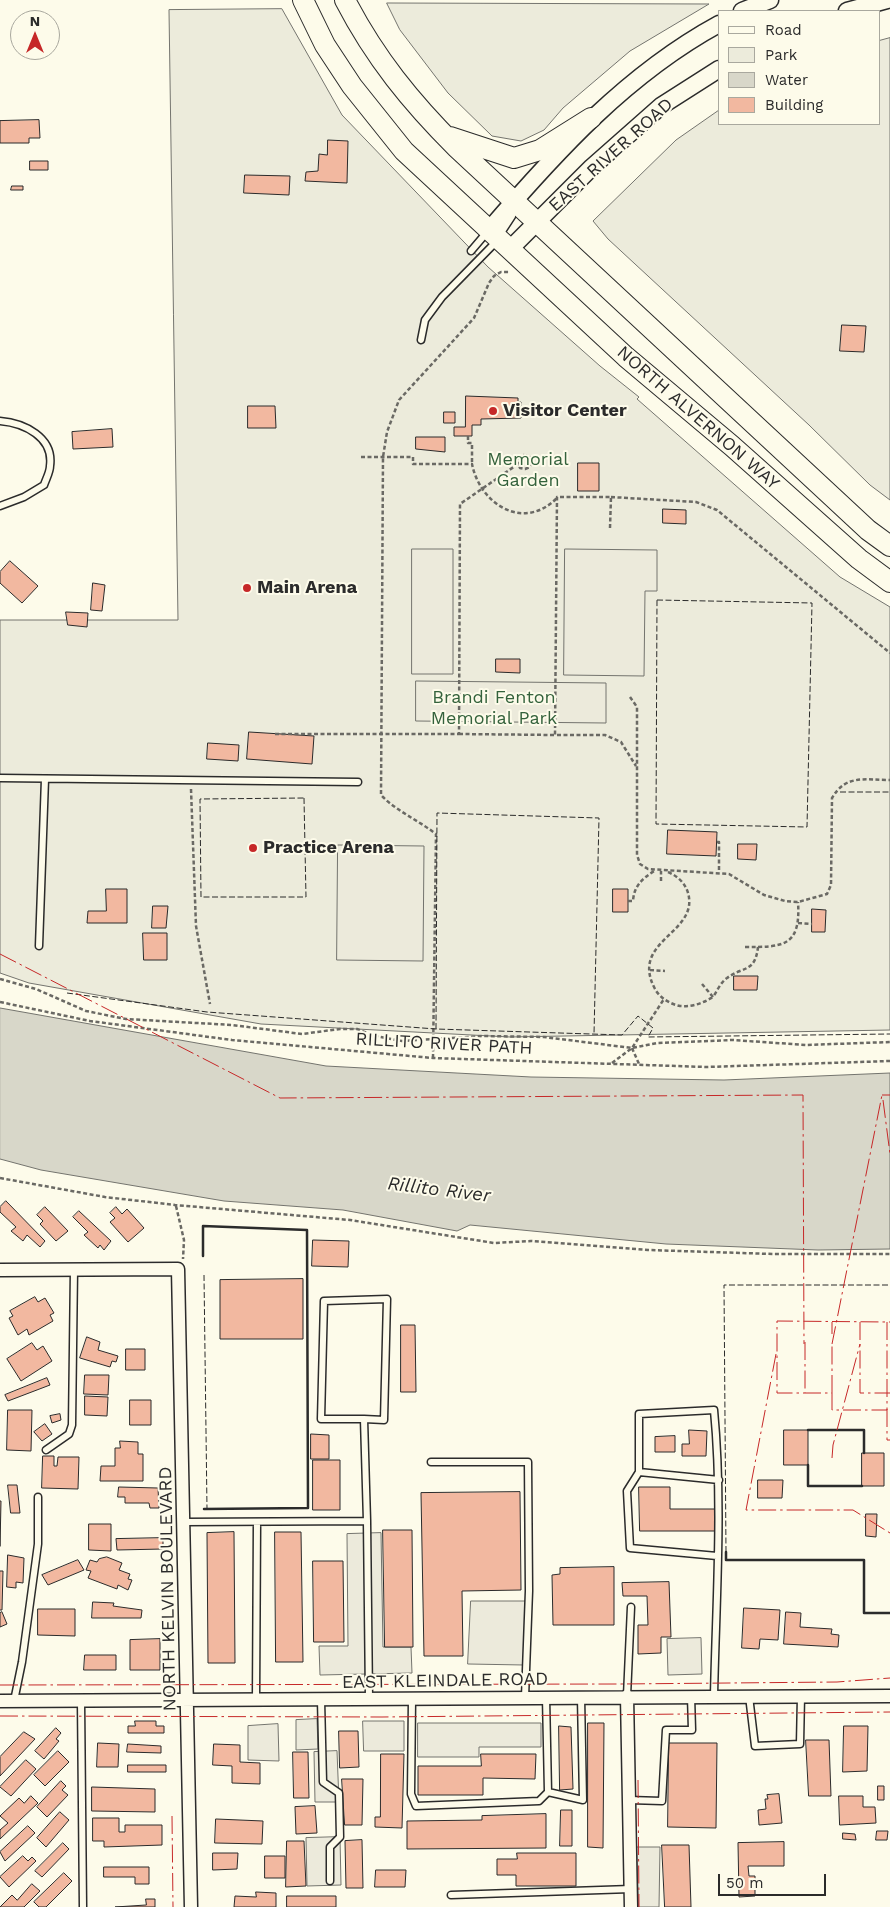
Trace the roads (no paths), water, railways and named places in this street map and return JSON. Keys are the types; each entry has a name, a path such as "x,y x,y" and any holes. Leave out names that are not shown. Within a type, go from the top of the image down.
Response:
{"main road":[{"path":"303,0 325,45 376,118 404,150 499,239"},
{"path":"345,0 365,37 387,71 412,102 443,135 514,200"},
{"path":"443,135 514,158 526,156 540,150 591,118"},
{"name":"NORTH ALVERNON WAY","path":"514,200 868,530 890,546"},
{"name":"NORTH ALVERNON WAY","path":"499,239 626,357 732,446 859,559 890,582"}],"street":[{"path":"742,9 770,0"},
{"path":"850,10 887,0"},
{"name":"EAST RIVER ROAD","path":"499,239 514,200 591,118 645,73 718,25"},
{"name":"EAST RIVER ROAD","path":"499,239 537,222 592,167 661,106 718,70"},
{"path":"0,1270 74,1270"},
{"name":"NORTH KELVIN BOULEVARD","path":"74,1270 178,1270 191,1907"},
{"path":"627,1696 631,1907"},
{"name":"EAST KLEINDALE ROAD","path":"0,1700 188,1701 627,1696 890,1696"}],"lane":[{"path":"471,252 499,239"},
{"path":"421,340 425,320 442,297 499,239"},
{"path":"0,421 18,422 35,432 47,446 51,466 44,485 24,498 0,506"},
{"path":"0,778 358,782"},
{"path":"39,946 45,779"},
{"path":"46,1450 69,1434 72,1425 74,1270"},
{"path":"387,1300 384,1420 364,1419 321,1418 324,1301 387,1300"},
{"path":"714,1696 719,1480 714,1410 639,1414 639,1472 627,1491 630,1548 717,1556"},
{"path":"364,1419 369,1699"},
{"path":"431,1462 528,1462 529,1591 525,1697"},
{"path":"639,1472 719,1480"},
{"path":"14,1700 22,1662 38,1544 38,1497"},
{"path":"184,1522 367,1521"},
{"path":"256,1700 257,1522"},
{"path":"627,1696 631,1607"},
{"path":"629,1800 662,1800 666,1730 692,1730 691,1696"},
{"path":"749,1696 755,1746 800,1744 801,1696"},
{"path":"412,1699 411,1794 416,1806 540,1802 548,1792 546,1697"},
{"path":"548,1792 583,1800 581,1697"},
{"path":"81,1700 83,1907"},
{"path":"321,1700 323,1782 338,1793 339,1802 340,1837 330,1847 330,1881"},
{"path":"451,1895 631,1889"}],"water":[{"name":"Rillito River","path":"0,1008 326,1066 531,1077 724,1080 890,1073 890,1249 818,1250 666,1244 470,1225 457,1231 343,1210 224,1201 41,1170 0,1159"}],"place":[{"name":"Visitor Center","path":"493,411"},
{"name":"Main Arena","path":"247,588"},
{"name":"Practice Arena","path":"253,848"}],"park label":[{"name":"Memorial Garden","path":"528,470"},
{"name":"Brandi Fenton Memorial Park","path":"494,708"}]}
